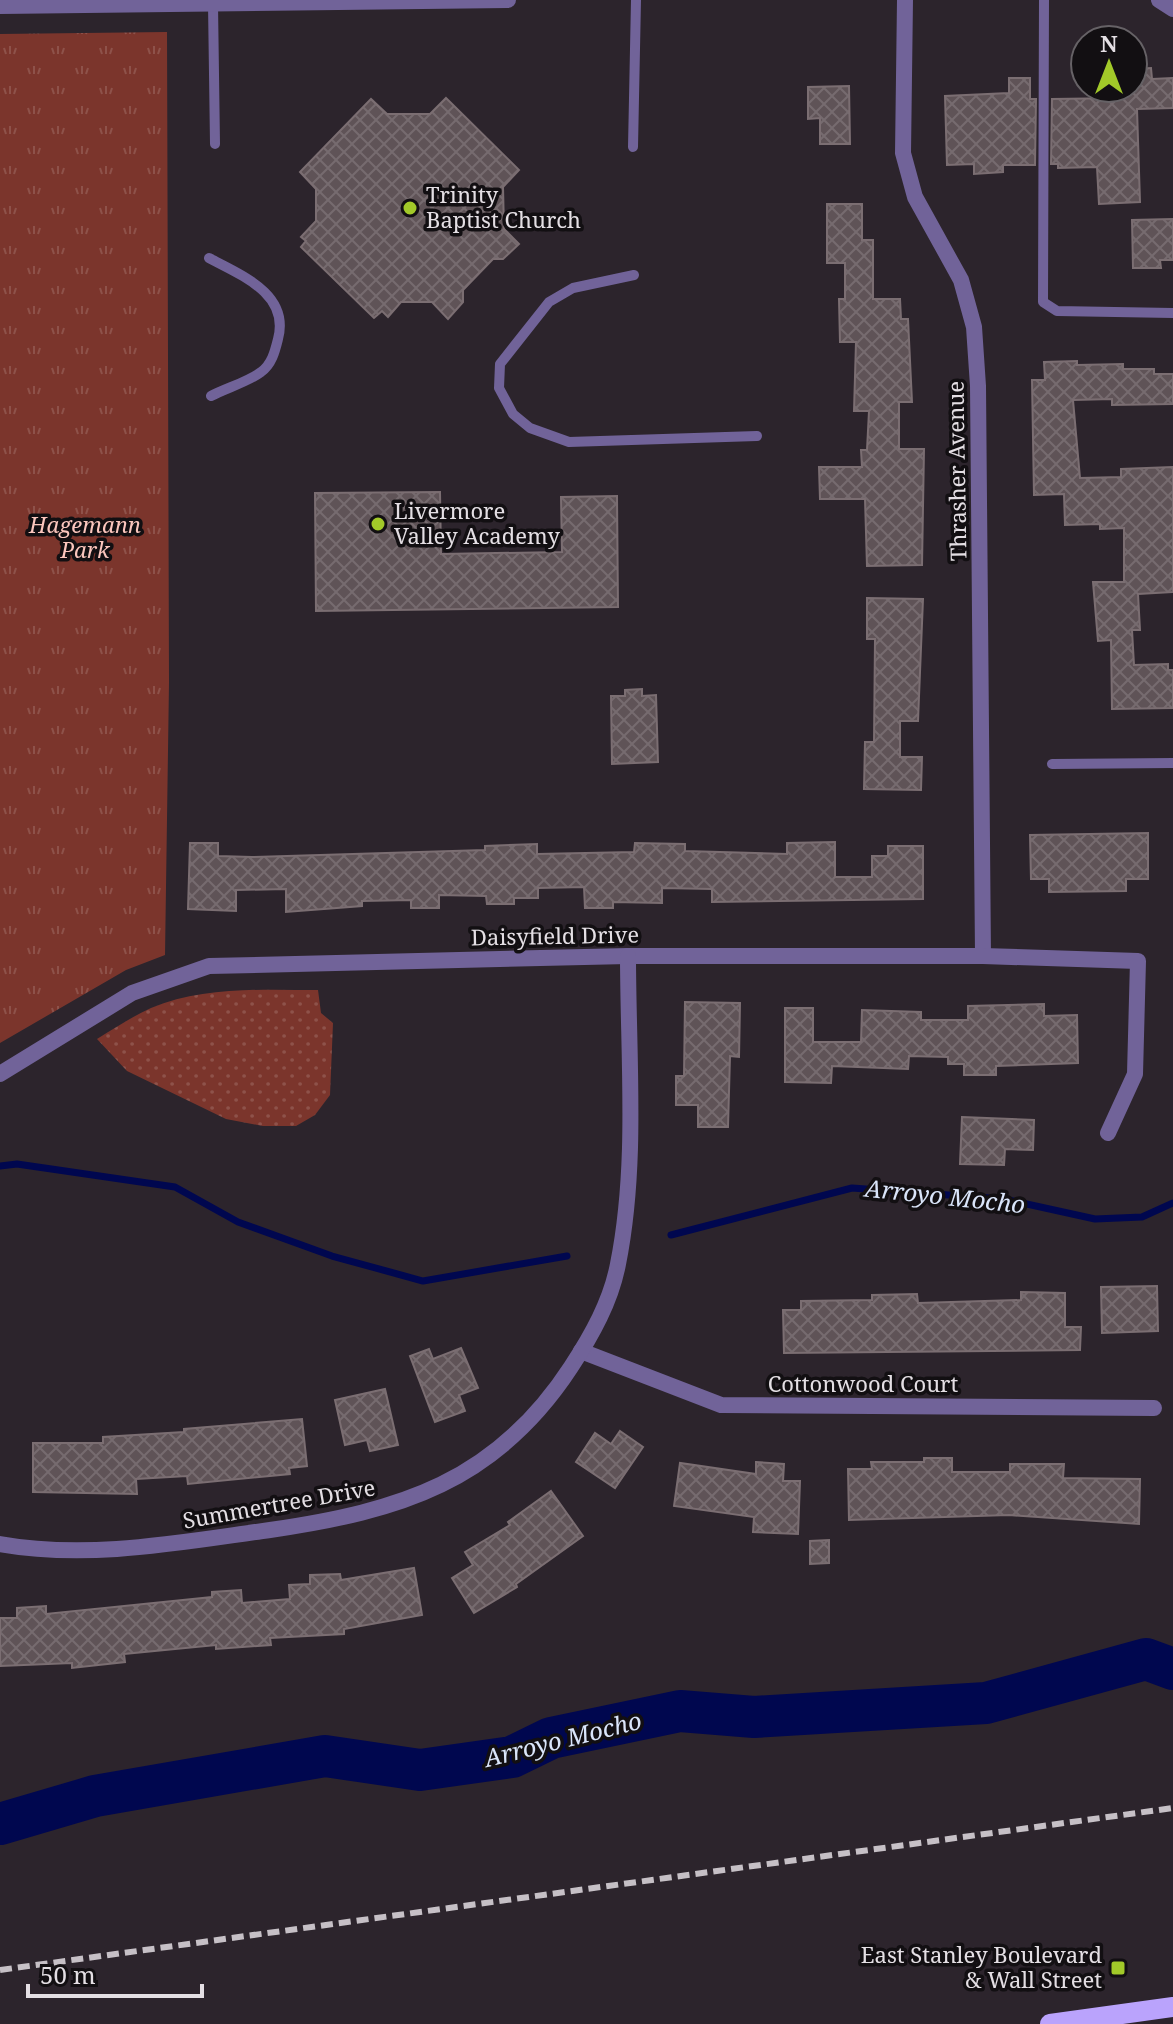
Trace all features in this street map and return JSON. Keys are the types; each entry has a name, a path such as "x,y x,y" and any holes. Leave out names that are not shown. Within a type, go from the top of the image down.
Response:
{"main road":[{"path":"1050,2024 1173,2007"}],"street":[{"path":"0,6 39,2 213,4 508,0"},
{"name":"Thrasher Avenue","path":"905,0 903,153 915,197 961,280 974,327 978,386 983,956"},
{"path":"1159,0 1173,9"},
{"name":"Daisyfield Drive","path":"0,1074 132,993 209,966 628,956 983,956 1138,961 1135,1074 1108,1133"},
{"name":"Summertree Drive","path":"0,1544 77,1549 146,1548 333,1520 390,1507 450,1481 497,1452 545,1407 597,1325 618,1266 625,1216 628,956"},
{"name":"Cottonwood Court","path":"581,1351 721,1405 1154,1408"}],"lane":[{"path":"633,147 636,0"},
{"path":"1044,0 1043,302 1057,311 1173,313"},
{"path":"213,4 215,144"},
{"path":"209,258 262,287 277,308 280,331 273,358 262,372 211,396"},
{"path":"634,275 573,288 549,302 500,364 499,388 513,414 530,428 569,442 757,436"},
{"path":"1052,764 1173,763"}],"green space":[{"name":"Hagemann Park","path":"167,32 169,682 165,955 126,970 0,1043 0,34"},
{"path":"255,990 318,990 321,1013 333,1023 330,1095 315,1115 296,1126 263,1126 226,1119 127,1071 97,1039 151,1008 192,996"}],"building":[{"path":"1149,68 1152,79 1173,78 1173,108 1137,109 1140,202 1099,204 1097,167 1058,168 1058,164 1051,164 1052,99 1069,99 1069,104 1149,104"},
{"path":"1009,78 1030,78 1030,99 1036,99 1035,165 1003,165 1003,172 974,174 974,164 947,165 945,96 1009,93"},
{"path":"849,86 850,144 820,144 820,118 808,119 808,87"},
{"name":"Trinity Baptist Church","path":"446,98 519,170 503,187 504,229 519,244 503,259 493,259 463,290 463,302 448,319 432,302 401,302 388,317 382,311 374,318 301,247 306,241 301,237 316,221 316,189 300,172 371,99 387,114 430,114"},
{"path":"827,204 862,204 862,240 873,240 873,299 900,299 901,319 908,319 912,402 899,402 899,449 924,449 922,565 867,566 865,499 820,499 819,467 862,467 861,450 867,450 869,411 854,411 856,342 840,342 839,299 845,299 845,263 827,263"},
{"path":"1173,219 1173,260 1160,260 1161,268 1133,268 1132,220"},
{"path":"1077,361 1077,365 1123,364 1123,369 1154,369 1154,374 1173,374 1173,404 1112,405 1112,399 1073,400 1080,478 1121,477 1121,469 1173,467 1173,592 1138,594 1140,630 1132,630 1134,665 1168,664 1168,670 1173,670 1173,708 1112,709 1111,640 1098,641 1093,582 1124,582 1124,528 1100,529 1100,524 1065,525 1064,494 1034,495 1032,380 1045,380 1044,362"},
{"name":"Livermore Valley Academy","path":"440,492 441,554 562,552 561,497 617,496 618,607 316,611 315,493"},
{"path":"867,598 923,599 918,721 900,721 900,757 922,757 921,790 864,789 865,742 874,742 875,639 867,639"},
{"path":"642,689 642,696 656,695 658,762 612,764 611,696 625,696 625,690"},
{"path":"1148,833 1148,879 1126,879 1126,891 1049,892 1049,879 1031,879 1030,835"},
{"path":"835,842 835,877 872,877 872,856 888,856 888,846 923,846 923,899 712,902 712,889 662,888 662,903 613,902 613,908 585,908 584,887 538,888 538,898 514,898 514,904 487,904 486,896 439,895 439,908 411,908 411,900 362,901 362,906 286,912 286,889 236,890 236,911 188,909 190,843 218,843 218,856 252,857 485,850 485,846 537,844 537,854 634,852 635,843 685,844 685,851 787,854 787,843"},
{"path":"685,1002 740,1003 739,1057 730,1056 728,1127 698,1127 698,1105 676,1105 676,1076 684,1076"},
{"path":"1044,1004 1044,1016 1077,1015 1078,1063 996,1066 996,1075 964,1075 964,1064 948,1064 948,1057 909,1056 908,1069 832,1066 831,1083 785,1082 785,1008 813,1008 813,1042 861,1042 862,1010 921,1012 921,1020 968,1020 968,1006"},
{"path":"962,1117 1034,1120 1033,1150 1005,1149 1004,1165 960,1164"},
{"path":"1157,1286 1158,1331 1102,1333 1101,1287"},
{"path":"1021,1292 1065,1293 1065,1327 1081,1327 1080,1350 784,1353 783,1310 801,1310 801,1301 872,1300 872,1295 917,1294 918,1303 1021,1300"},
{"path":"461,1348 478,1388 459,1395 465,1411 435,1422 410,1356 429,1349 433,1359"},
{"path":"385,1389 398,1445 370,1451 367,1440 345,1445 335,1400"},
{"path":"302,1419 307,1466 289,1468 290,1474 188,1484 187,1476 136,1479 137,1494 33,1492 33,1443 103,1443 103,1437"},
{"path":"620,1431 643,1447 615,1488 576,1462 595,1433 611,1444"},
{"path":"924,1458 952,1458 952,1472 1010,1472 1010,1464 1064,1464 1063,1478 1140,1479 1139,1524 1009,1515 849,1520 848,1469 872,1469 871,1462 924,1462"},
{"path":"756,1462 784,1464 783,1481 800,1481 798,1534 753,1532 754,1517 674,1506 680,1463 756,1474"},
{"path":"551,1491 583,1536 516,1584 517,1587 474,1613 452,1578 473,1565 465,1552 510,1525 508,1522"},
{"path":"829,1540 829,1563 810,1564 810,1541"},
{"path":"414,1568 422,1615 344,1629 344,1634 270,1638 271,1645 216,1649 216,1645 124,1654 125,1662 72,1668 72,1663 0,1666 0,1618 17,1618 17,1608 46,1606 46,1614 212,1597 212,1592 241,1590 242,1603 290,1599 289,1585 310,1584 310,1575 340,1574 341,1580"}],"waterway":[{"name":"Arroyo Mocho","path":"0,1166 17,1164 175,1187 238,1222 332,1256 423,1281 567,1256"},
{"name":"Arroyo Mocho","path":"671,1235 852,1188 1004,1199 1095,1219 1142,1217 1173,1203"},
{"name":"Arroyo Mocho","path":"0,1824 95,1796 325,1756 420,1770 512,1757 551,1738 680,1711 754,1717 986,1703 1146,1659 1173,1669"}],"railway":[{"path":"0,1970 1173,1808"}],"place":[{"name":"Trinity Baptist Church","path":"410,208"},
{"name":"Livermore Valley Academy","path":"378,524"},
{"name":"East Stanley Boulevard & Wall Street","path":"1118,1968"}]}
